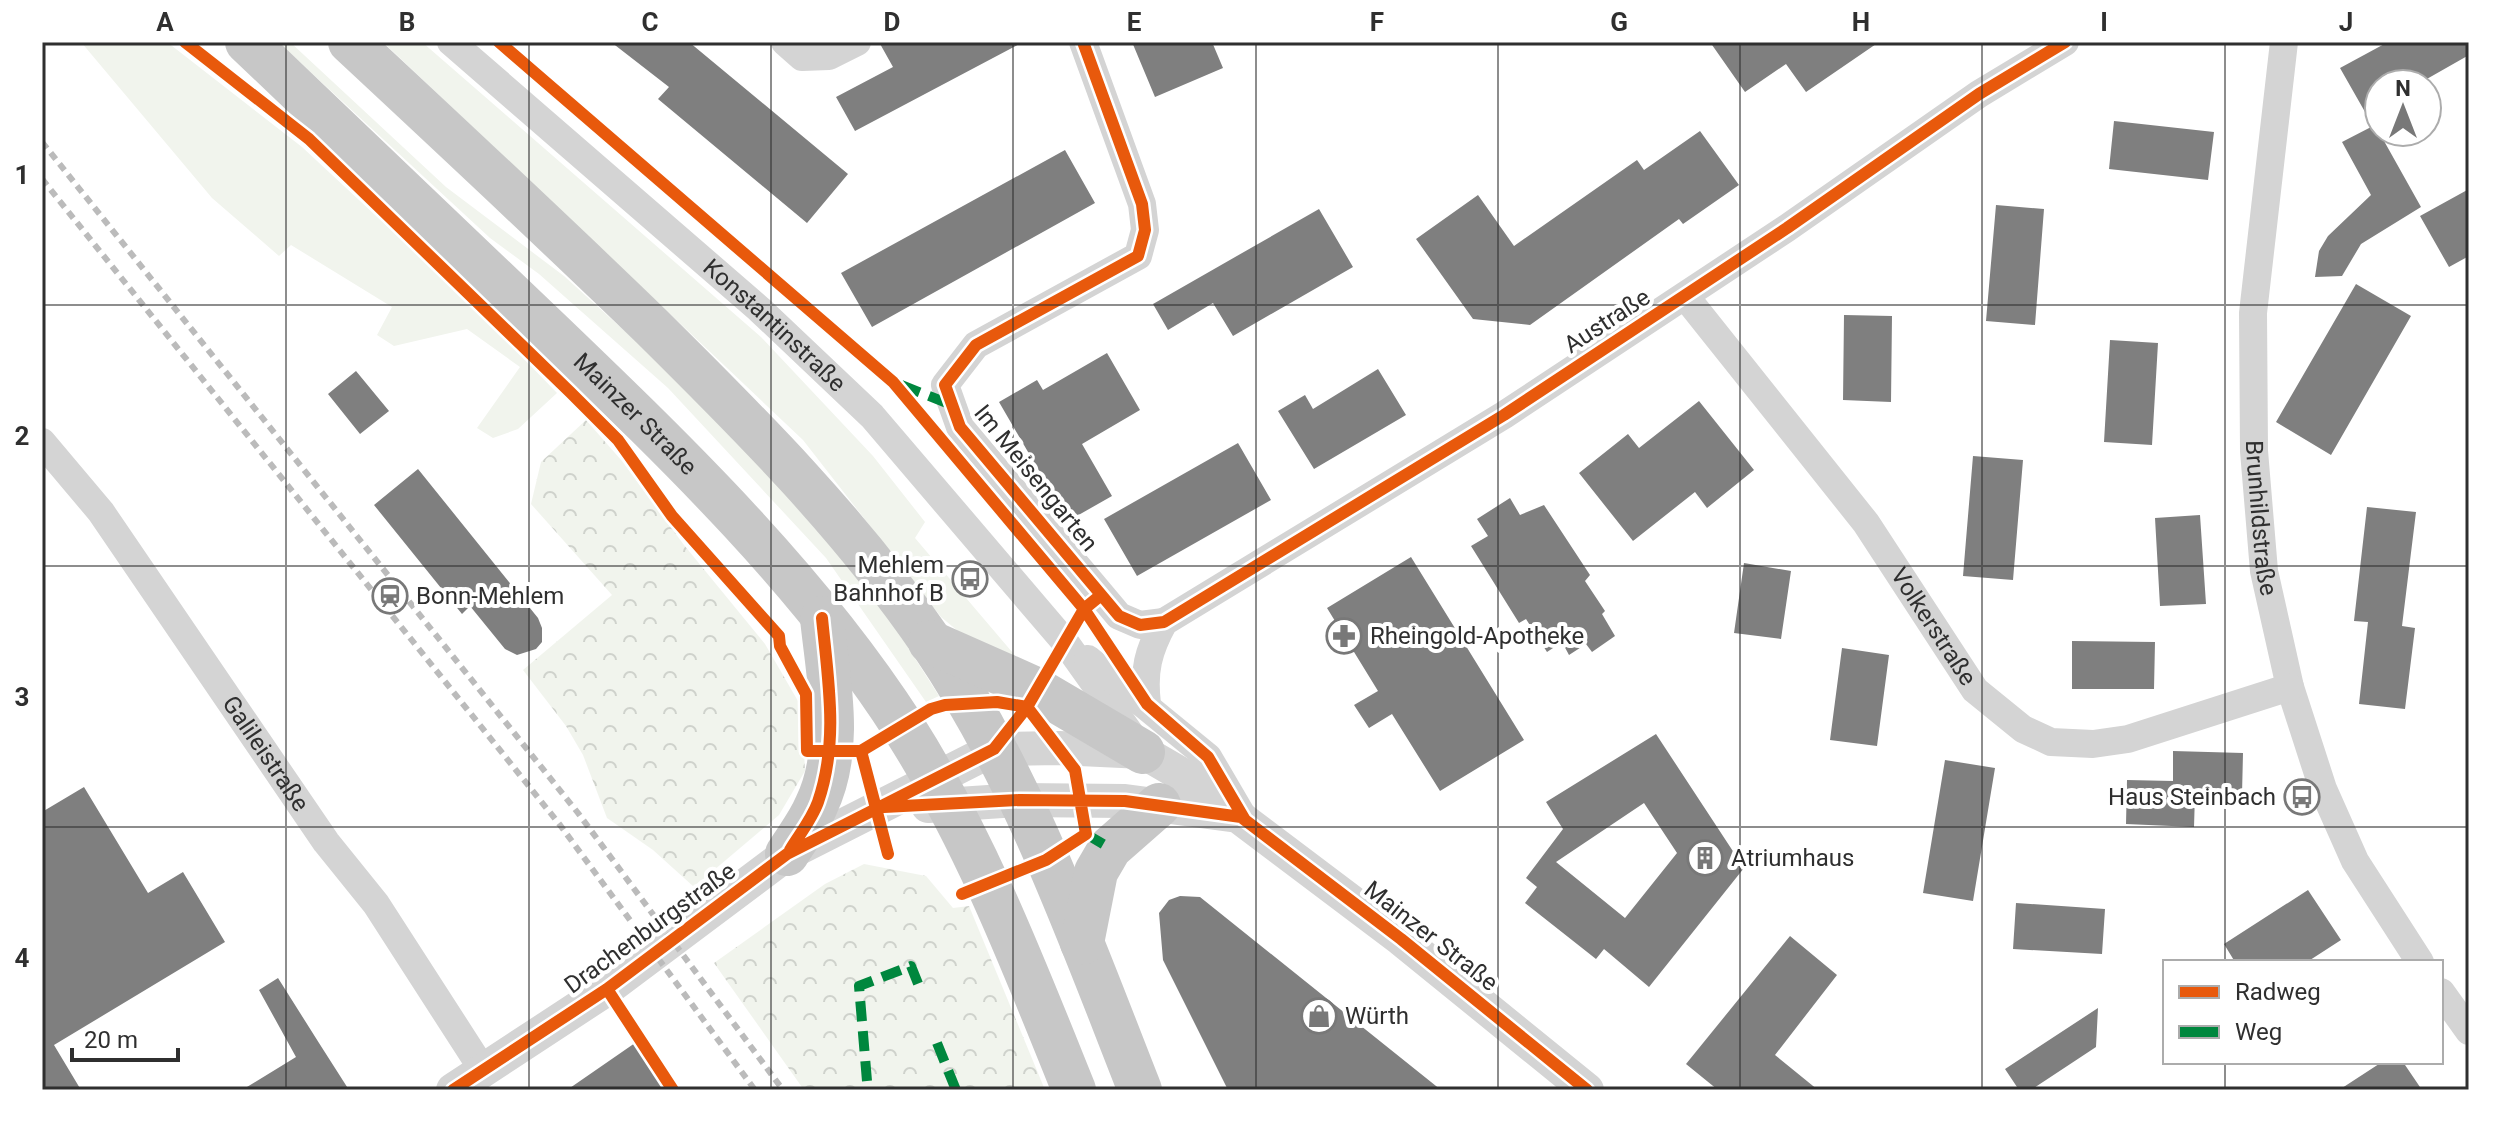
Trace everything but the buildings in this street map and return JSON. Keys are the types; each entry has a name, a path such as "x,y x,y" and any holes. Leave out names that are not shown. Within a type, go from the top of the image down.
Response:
{"main road":[{"name":"Mainzer Straße","path":"247,42 694,472 822,618 902,725 941,792"},
{"path":"350,42 558,235 744,417 858,545 930,642 994,749 1082,943 1140,1090"},
{"path":"787,854 817,805 831,749 832,714 822,618"},
{"path":"930,642 1036,689 1143,752"},
{"path":"941,792 989,883 1074,1090"},
{"path":"1082,943 1096,872 1110,848 1159,805"}],"street":[{"name":"Konstantinstraße","path":"451,42 759,309 872,416 1065,642 1143,752"},
{"path":"785,42 802,57 829,56 857,42"},
{"name":"Im Meisengarten","path":"1083,42 1142,204 1145,230 1138,256 976,345 945,385 960,427 1119,616 1140,625 1164,622"},
{"name":"Austraße","path":"1164,622 1504,415 1685,296 1979,94 2065,42"},
{"name":"Brunhildstraße","path":"2284,42 2253,313 2251,387 2264,571 2290,687 2323,789 2355,861 2419,960"},
{"name":"Volkerstraße","path":"1685,296 1866,523 1975,690 2023,729 2051,742 2093,744 2128,739 2290,687"},
{"name":"Galileistraße","path":"42,442 101,512 326,842 376,904 483,1070"},
{"path":"1147,704 1143,677 1148,650 1164,622"},
{"name":"Konstantinstraße","path":"1065,642 1147,704"},
{"name":"Mainzer Straße","path":"1147,704 1208,757 1243,818"},
{"name":"Mainzer Straße","path":"941,792 994,749 1143,752 1186,777 1243,818 1401,939 1587,1090"},
{"name":"Drachenburgstraße","path":"453,1090 607,989 787,854 876,807 941,792"},
{"name":"Mainzer Straße","path":"941,792 1019,800 1159,805 1243,818"},
{"path":"2443,995 2469,1031"}],"green space":[{"path":"81,42 167,42 302,147 473,306 557,393 518,429 493,438 477,428 520,367 467,329 394,346 377,335 392,307 291,245 279,256 212,198"},
{"path":"278,42 290,42 446,187 564,276 693,393 808,515 890,619 939,696 926,702 826,558 668,388 539,274 490,238"},
{"path":"383,42 422,42 761,337 873,456 925,522 915,538 1023,665 970,641 941,617 803,440"},
{"path":"586,420 622,461 684,545 765,644 802,708 805,771 779,815 694,887 653,850 607,818 583,755 566,726 523,670 612,595 531,504 541,462"},
{"path":"864,864 926,876 953,908 969,906 1045,1090 804,1090 714,963 825,884"}],"railway":[{"path":"42,142 578,813 783,1090"},
{"path":"42,179 560,825 755,1090"}],"marked path":[{"path":"901,385 952,405"},
{"path":"1086,834 1110,848"},
{"path":"867,1081 859,986 911,966 921,991"},
{"path":"937,1043 956,1090"}],"cycle path":[{"path":"185,42 309,139 618,440 672,516 779,636 780,646 806,694 807,751 861,751 931,709 945,705 997,702 1027,707 1084,609 1101,595"},
{"path":"499,42 893,382 1084,609 1147,704 1208,757 1245,820"},
{"path":"1083,42 1142,204 1145,230 1138,256 976,345 945,385 960,427 1119,616 1140,625 1164,622 1504,415 1787,228 1979,94 2065,42"},
{"path":"790,850 815,808 828,756 830,710 822,618"},
{"path":"453,1090 607,989 787,854 994,749 1027,707 1075,770 1086,834 1046,860 962,894"},
{"path":"861,751 888,854"},
{"path":"884,807 1019,800 1125,801 1241,817 1401,939 1587,1090"},
{"path":"607,989 673,1090"}],"place":[{"name":"Mehlem Bahnhof B","path":"970,579"},
{"name":"Bonn-Mehlem","path":"390,596"},
{"name":"Rheingold-Apotheke","path":"1344,636"},
{"name":"Haus Steinbach","path":"2302,797"},
{"name":"Atriumhaus","path":"1705,858"},
{"name":"Würth","path":"1319,1016"}]}
